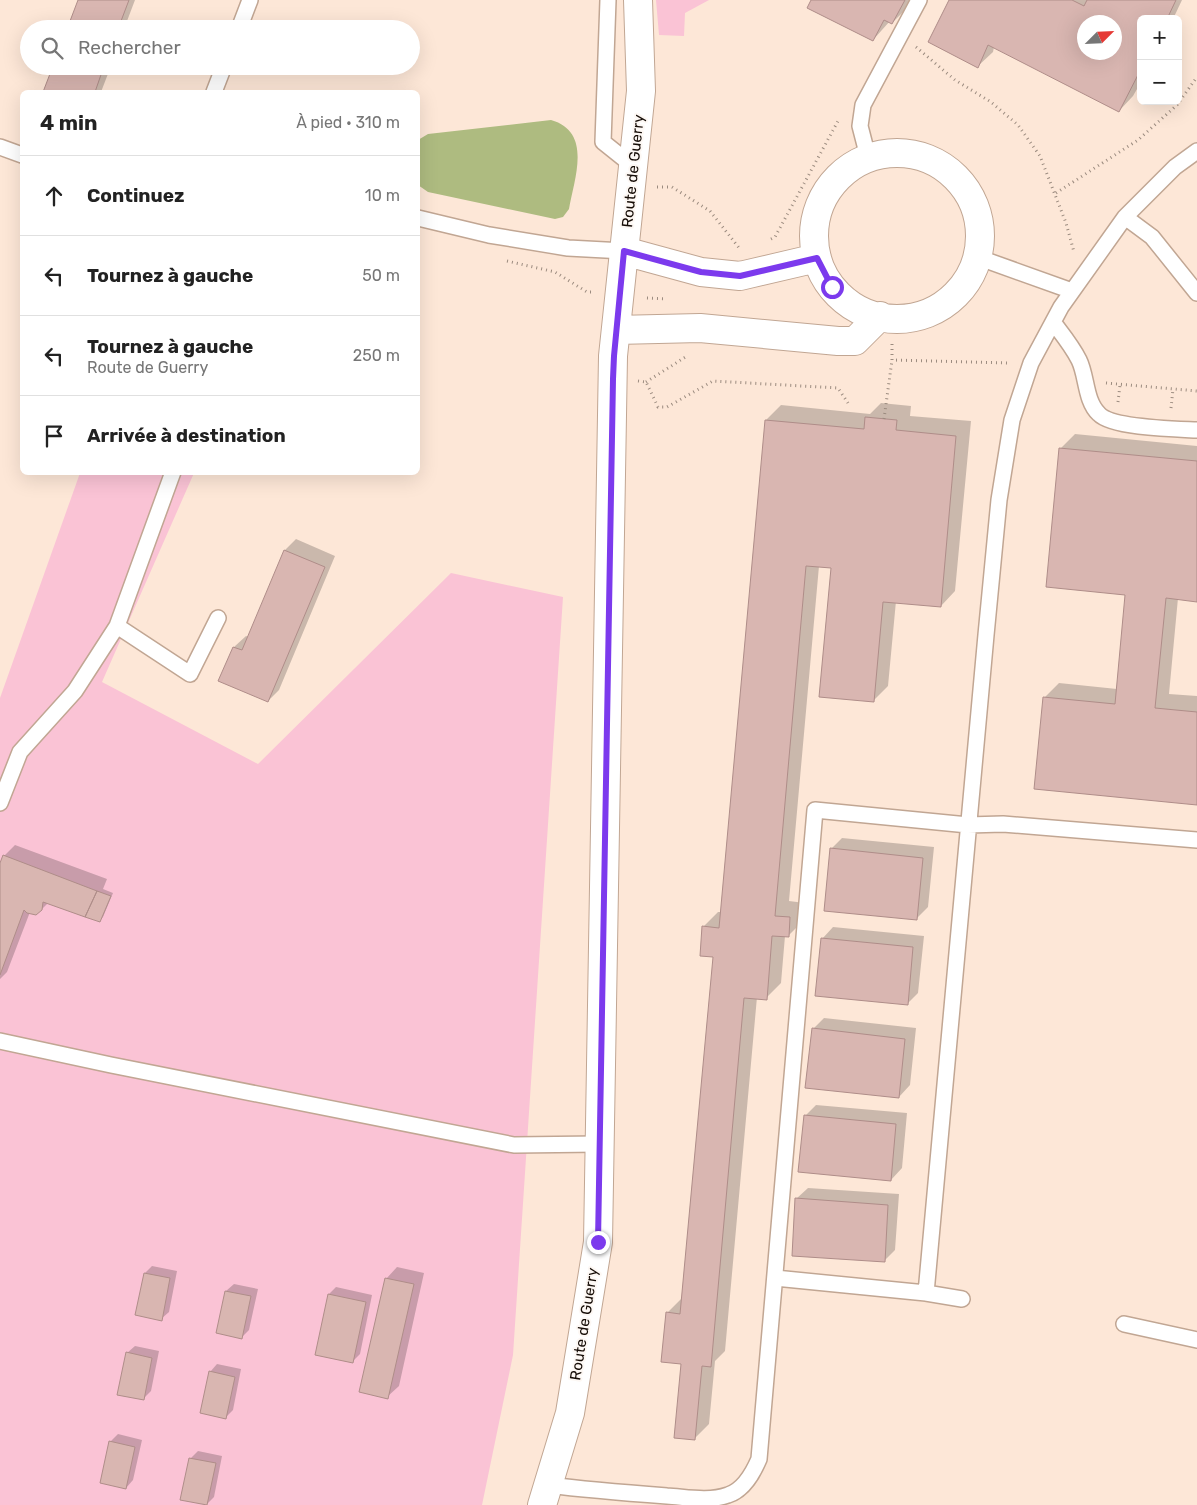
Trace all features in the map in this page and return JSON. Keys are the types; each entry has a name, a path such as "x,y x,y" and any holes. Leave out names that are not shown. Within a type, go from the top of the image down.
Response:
{"street":[{"name":"Route de Guerry","path":"546,1495 570,1413 598,1242 613,379 616,330 641,91 638,0"},
{"path":"907,152 938,162 963,184 978,213 980,245 977,257 970,276 949,301 920,316 886,317 856,309 832,287 817,258 814,226 824,194 845,170 868,157 907,152"},
{"path":"624,251 701,272 740,276 817,258"},
{"path":"616,330 700,328 838,342 855,341 886,317"}],"lane":[{"path":"242,20 250,0"},
{"path":"608,0 603,142 632,177"},
{"path":"868,157 860,126 863,105 919,0"},
{"path":"215,90 221,75"},
{"path":"0,147 20,154"},
{"path":"926,1293 999,500 1012,420 1031,363 1072,291 1124,217 1175,167 1197,151"},
{"path":"1124,217 1152,236 1197,294"},
{"path":"420,218 489,235 560,247 624,251"},
{"path":"977,257 1072,291"},
{"path":"1053,322 1080,361 1092,405 1099,416 1123,424 1197,430"},
{"path":"0,803 20,752 74,691 117,626 172,475"},
{"path":"117,626 190,674 218,618"},
{"path":"546,1495 608,1492 709,1499 729,1495 742,1486 753,1474 759,1459 815,810 968,825 1003,824 1197,840"},
{"path":"0,1041 514,1146 599,1144"},
{"path":"775,1278 926,1293 962,1299"},
{"path":"1124,1324 1197,1340"}],"path":[{"path":"899,38 916,47 955,80 991,102 1018,125 1040,156 1056,193 1075,257 1087,270"},
{"path":"1056,193 1138,140 1177,105 1197,77"},
{"path":"767,241 775,237 842,114"},
{"path":"632,177 672,187 710,211 744,253 740,276"},
{"path":"505,261 555,272 587,292 620,295"},
{"path":"884,419 892,360 886,317"},
{"path":"892,360 1031,363"},
{"path":"1080,361 1096,361 1101,382 1197,391"},
{"path":"613,379 646,382 658,406 666,407 713,381 838,388 848,403"}],"shaded area":[{"path":"656,0 709,0 685,13 684,36 659,35"},
{"path":"551,120 564,126 572,135 578,158 569,209 563,217 555,219 428,192 420,186 420,139 428,134"},
{"path":"79,475 193,475 102,682 258,764 451,573 563,597 513,1355 482,1505 0,1505 0,698"}],"building":[{"path":"78,0 129,0 121,20 70,20"},
{"path":"811,0 905,0 892,24 884,20 873,41 807,8"},
{"path":"949,0 1072,0 1084,6 1087,0 1176,0 1169,15 1137,15 1137,77 1119,112 988,45 978,68 928,42"},
{"path":"50,75 101,75 96,90 44,90"},
{"path":"865,417 897,420 896,430 956,436 941,607 883,602 874,702 819,697 831,568 806,566 775,916 790,917 789,937 772,936 767,1000 744,998 711,1367 702,1366 695,1440 674,1438 681,1364 661,1362 666,1312 680,1314 713,957 700,956 702,926 719,928 765,420 864,429"},
{"path":"1059,448 1197,461 1197,602 1166,598 1155,708 1197,712 1197,805 1034,789 1043,697 1115,704 1125,595 1046,587"},
{"path":"284,550 325,567 268,702 218,681 233,647 242,650"},
{"path":"830,848 923,858 917,920 824,911"},
{"path":"3,855 97,891 85,917 43,902 42,910 36,915 27,913 24,910 0,975 0,863"},
{"path":"97,891 111,896 100,922 85,917"},
{"path":"821,938 913,947 908,1005 815,996"},
{"path":"812,1028 905,1039 899,1098 805,1088"},
{"path":"804,1115 896,1124 891,1181 798,1172"},
{"path":"795,1198 888,1205 885,1262 792,1256"},
{"path":"144,1273 170,1278 162,1321 135,1315"},
{"path":"385,1278 414,1284 388,1399 359,1392"},
{"path":"225,1291 251,1296 242,1339 216,1333"},
{"path":"328,1294 366,1302 353,1363 315,1355"},
{"path":"126,1352 152,1358 144,1400 117,1395"},
{"path":"209,1371 235,1377 226,1419 200,1413"},
{"path":"109,1441 135,1447 126,1489 100,1483"},
{"path":"189,1458 216,1463 207,1505 180,1500"}],"route":[{"path":"598,1242 613,379 624,251 701,272 740,276 817,258 832,287"}]}
